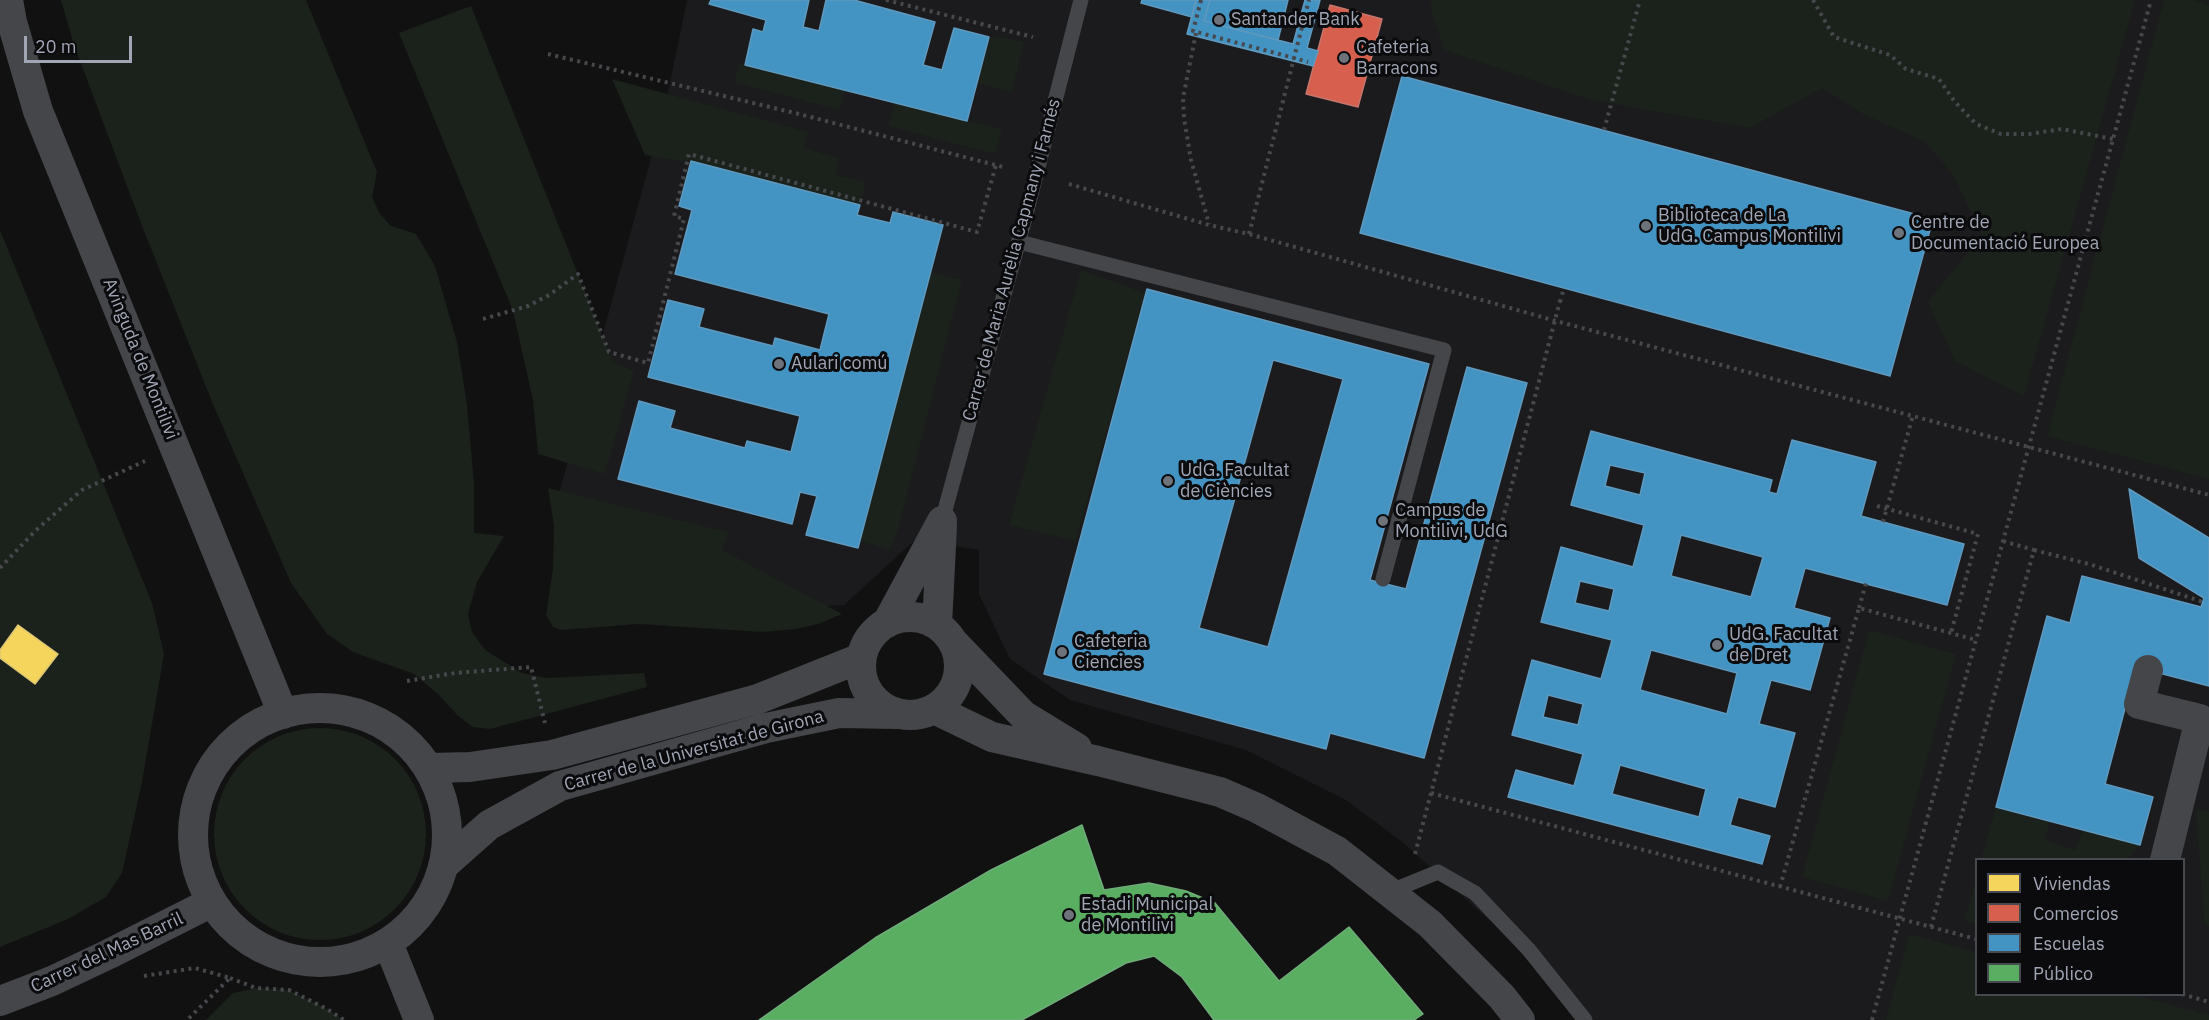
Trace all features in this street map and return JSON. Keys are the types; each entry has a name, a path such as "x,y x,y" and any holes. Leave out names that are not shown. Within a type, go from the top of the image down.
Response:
{"street":[{"name":"Avinguda de Montilivi","path":"8,0 12,22 38,111 283,714"},
{"name":"Carrer de Maria Aurèlia Capmany i Farnés","path":"887,623 942,521"},
{"name":"Carrer de Maria Aurèlia Capmany i Farnés","path":"942,521 945,633"},
{"path":"945,633 958,654 959,667 957,680 944,701 934,709 915,715 896,714 882,707 871,697 864,685 861,671 861,658 870,637 896,618 918,617 945,633 1023,715 1098,761"},
{"name":"Carrer de la Universitat de Girona","path":"428,768 470,767 552,755 758,699 861,658"},
{"path":"2148,670 2139,705 2205,720 2166,858"},
{"path":"330,709 364,716 405,740 428,768 438,788 447,821 444,865 432,895 420,914 388,943 358,956 338,961 317,962 295,959 275,954 247,939 224,918 211,900 198,871 194,849 195,816 204,785 214,766 236,741 263,722 283,714 306,710 330,709"},
{"path":"934,709 992,737 1220,792 1257,808 1337,851 1430,924 1502,997 1521,1020"},
{"name":"Carrer de la Universitat de Girona","path":"444,865 489,825 560,786 766,728 839,713 896,714"},
{"name":"Carrer del Mas Barril","path":"0,1001 52,981 109,954 200,908 211,900"},
{"path":"388,943 419,1020"}],"lane":[{"name":"Carrer de Maria Aurèlia Capmany i Farnés","path":"942,521 1019,242 1081,0"},
{"path":"1019,242 1444,350 1383,579"},
{"path":"1389,892 1438,872 1475,892 1529,950 1585,1020"}],"path":[{"path":"886,0 1033,38"},
{"path":"1201,0 1193,31 1196,33 1183,98 1191,160 1209,225"},
{"path":"1249,234 1309,0"},
{"path":"1604,130 1640,0"},
{"path":"1813,0 1834,37 1890,55 1906,69 1939,79 1955,102 1976,124 2001,134 2029,134 2062,129 2113,139"},
{"path":"1872,1020 2151,0"},
{"path":"1196,33 1308,62"},
{"path":"548,54 795,113 1003,167"},
{"path":"483,319 528,306 549,296 578,274 609,352 648,363 684,219 674,216 688,154 977,232 996,165"},
{"path":"1069,184 1556,321 2209,495"},
{"path":"1389,892 1415,854 1564,288"},
{"path":"1556,321 1560,301"},
{"path":"1883,522 1913,415"},
{"path":"0,568 35,531 82,490 175,446"},
{"path":"1877,506 1978,534 1951,633"},
{"path":"2003,541 2090,564 2203,602"},
{"path":"1931,927 2034,550"},
{"path":"1780,887 1866,584"},
{"path":"1859,608 1976,640"},
{"path":"407,681 454,673 531,667 546,726"},
{"path":"1431,793 1975,938"},
{"path":"140,976 195,968 256,988 289,990 344,1020"},
{"path":"187,1020 230,978"},
{"path":"2185,995 2209,1002"}],"shaded area":[{"path":"61,0 306,0 377,172 372,197 380,214 391,226 416,234 435,266 457,342 467,405 474,482 474,533 504,536 477,582 468,614 472,632 485,650 522,673 547,678 644,673 647,687 490,729 473,727 458,716 439,695 414,674 353,652 327,634 291,583 212,402 74,45"},
{"name":"Campus de Montilivi, UdG","path":"687,0 2209,0 2209,1020 1577,1020 1509,938 1401,841 1346,800 1246,750 1070,700 1010,659 979,594 979,550 915,540 844,605 559,623 557,501 665,107"},
{"path":"1432,0 2135,0 2024,396 1955,361 1928,302 1982,234 1952,173 1925,142 1863,114 1822,88 1750,128 1591,100 1444,50 1430,7"},
{"path":"2164,0 2193,0 2209,5 2209,479 2047,436"},
{"path":"471,6 613,362 634,371 605,474 538,454 533,400 513,311 399,33"},
{"path":"989,37 1024,42 1012,92 977,83"},
{"path":"739,63 845,90 839,110 734,82"},
{"path":"612,79 808,132 804,148 839,158 836,175 866,182 860,205 691,161 645,155"},
{"path":"895,103 1002,129 995,154 888,126"},
{"path":"0,230 152,603 164,654 142,782 122,873 106,897 68,919 0,947"},
{"path":"1081,270 1145,293 1076,541 1009,525"},
{"path":"930,272 962,280 897,533 889,549 860,541"},
{"path":"548,488 728,532 722,550 842,614 818,624 796,629 762,632 639,624 561,630 553,627 546,615 553,568 554,526"},
{"path":"1869,630 1956,654 1888,901 1802,877"},
{"path":"310,728 330,728 351,732 370,740 395,759 408,775 418,793 424,813 426,834 424,855 418,875 408,893 395,909 370,928 351,936 330,940 310,940 289,936 270,928 238,901 226,884 218,865 214,844 214,824 218,803 226,784 253,752 270,740 289,732"},
{"path":"1996,807 2050,821 2045,840 2076,850 2083,830 2140,845 2128,858 1982,858"},
{"path":"2196,809 2209,812 2209,927 2204,921"},
{"path":"1975,882 1975,924 1965,921"},
{"path":"1909,934 1975,952 1975,996 2138,996 2209,1015 2209,1020 1886,1020"},
{"path":"256,988 289,990 344,1020 206,1020 233,993"}],"building: Viviendas":[{"path":"18,625 58,654 35,684 0,658 0,650"}],"building: Comercios":[{"path":"1330,5 1382,19 1358,107 1306,94"}],"building: Escuelas":[{"path":"711,0 809,0 803,27 819,31 826,0 854,0 935,22 923,65 942,70 954,28 989,37 967,121 745,65 753,29 763,32 766,20 709,4"},
{"path":"1142,0 1196,0 1192,17 1141,3"},
{"path":"1196,0 1210,0 1204,21 1293,44 1305,0 1320,0 1307,48 1318,51 1313,66 1187,34"},
{"path":"1210,0 1288,0 1278,40 1204,21"},
{"name":"Biblioteca de La UdG. Campus Montilivi","path":"1402,76 1933,219 1890,376 1360,233"},
{"name":"Aulari comú","path":"691,161 860,205 857,215 890,223 893,212 943,225 858,548 806,535 817,496 800,492 792,524 618,479 639,401 675,411 670,428 745,448 747,441 791,452 800,416 648,377 668,300 704,309 699,327 773,346 775,338 820,350 829,314 675,274 692,210 679,206"},
{"name":"UdG. Facultat de Ciències","path":"1147,289 1429,364 1370,580 1406,589 1467,367 1527,383 1424,758 1330,733 1326,749 1044,674","holes":["1273,360 1343,379 1268,647 1199,628"]},
{"name":"UdG. Facultat de Dret","path":"1591,431 1772,480 1769,492 1777,494 1792,440 1876,462 1861,516 1964,544 1947,605 1805,568 1794,608 1830,618 1810,690 1771,680 1759,724 1795,733 1775,807 1738,797 1730,825 1770,836 1762,864 1508,797 1516,770 1574,786 1583,754 1512,735 1532,660 1601,679 1612,640 1541,622 1561,547 1633,567 1644,525 1571,505","holes":["1610,465 1645,473 1640,495 1605,486","1681,535 1763,557 1751,597 1671,576","1580,581 1614,589 1609,611 1575,603","1651,650 1737,673 1727,714 1640,690","1548,695 1583,704 1578,725 1543,717","1620,765 1706,789 1699,817 1612,794"]},
{"path":"2129,489 2209,538 2209,686 2136,667 2105,784 2153,797 2140,845 1996,807 2047,616 2070,623 2082,576 2201,607 2204,598 2139,558"}],"building: Público":[{"name":"Estadi Municipal de Montilivi","path":"1082,825 1104,890 1149,883 1186,891 1215,903 1279,981 1349,927 1423,1014 1414,1020 1214,1020 1182,977 1154,956 1126,963 1022,1020 759,1020 875,938 991,870"}],"place":[{"name":"Santander Bank","path":"1219,20"},
{"name":"Cafeteria Barracons","path":"1344,58"},
{"name":"Biblioteca de La UdG. Campus Montilivi","path":"1646,226"},
{"name":"Centre de Documentació Europea","path":"1899,233"},
{"name":"Aulari comú","path":"779,364"},
{"name":"UdG. Facultat de Ciències","path":"1168,481"},
{"name":"Campus de Montilivi, UdG","path":"1383,521"},
{"name":"UdG. Facultat de Dret","path":"1717,645"},
{"name":"Cafeteria Ciencies","path":"1062,652"},
{"name":"Estadi Municipal de Montilivi","path":"1069,915"}]}
